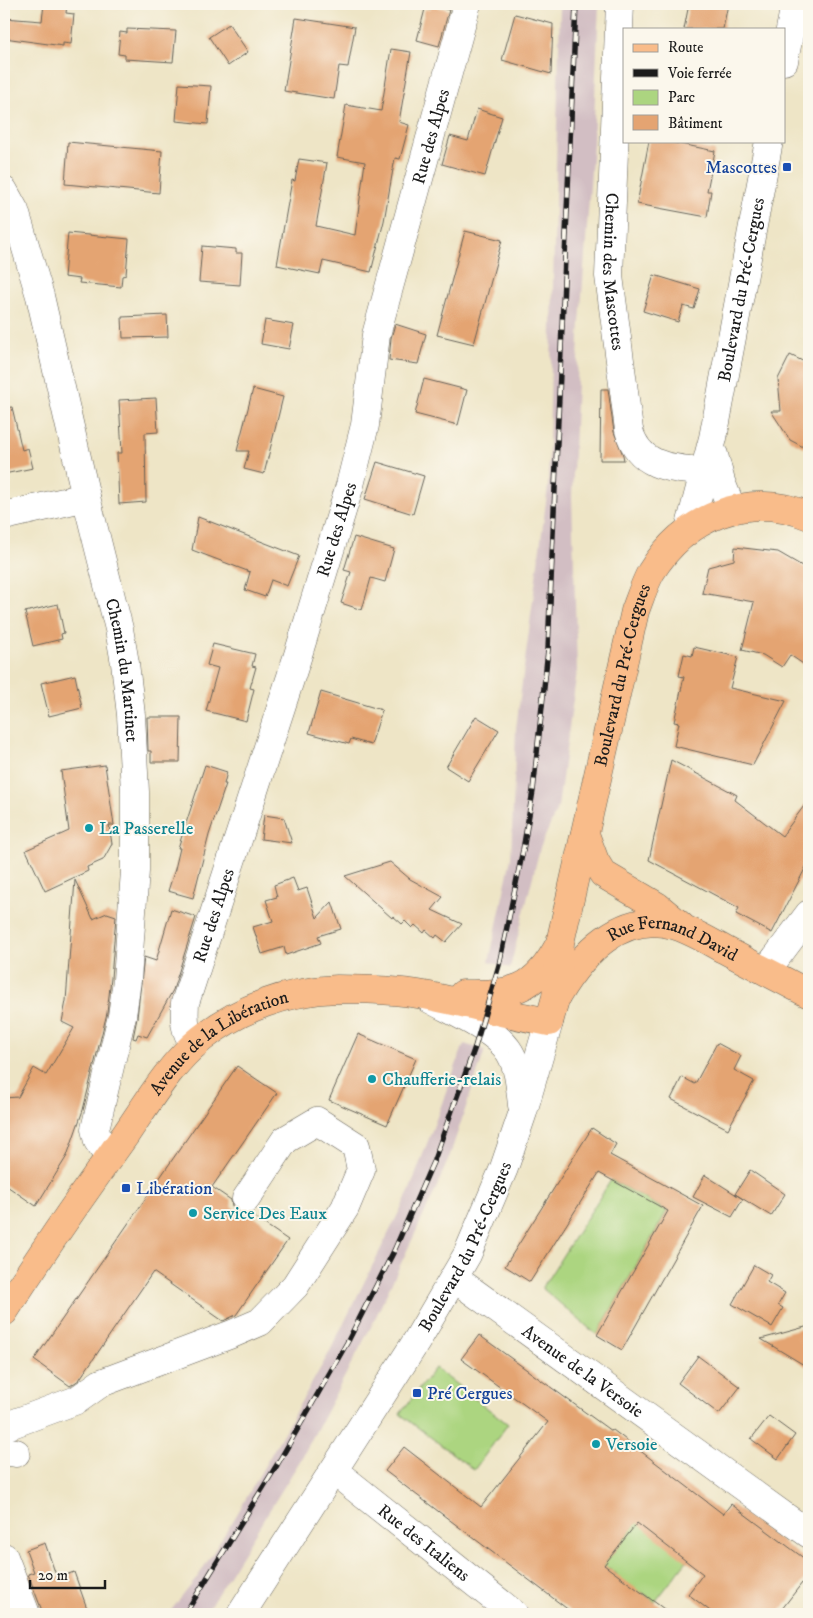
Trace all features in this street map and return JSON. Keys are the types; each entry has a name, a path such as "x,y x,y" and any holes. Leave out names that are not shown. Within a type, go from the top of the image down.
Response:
{"main road":[{"name":"Boulevard du Pré-Cergues","path":"553,1009 560,943 635,611 651,572 678,539 689,530 714,516 732,509 755,505 777,506 809,516"},
{"path":"585,834 595,861 604,874 657,906 684,928"},
{"name":"Rue Fernand David","path":"553,1009 580,962 608,936 632,925 645,923 671,924 684,928 809,994"},
{"path":"422,994 499,994 510,992 523,986 542,972 560,943"},
{"name":"Avenue de la Libération","path":"4,1310 109,1157 172,1070 194,1045 218,1027 237,1016 255,1007 286,996 336,989 422,994 503,1014 553,1009"}],"street":[{"name":"Rue des Alpes","path":"194,1045 187,1034 184,1021 185,1003 300,649 350,485 374,428 376,335 467,4"},
{"name":"Chemin des Mascottes","path":"620,4 609,276 629,430 636,448 651,462 711,472"},
{"path":"786,51 795,4"},
{"name":"Boulevard du Pré-Cergues","path":"689,530 711,472 713,438 769,142"},
{"name":"Chemin du Martinet","path":"4,191 15,211 40,296 86,497 120,629 131,715 135,792 135,871 127,980 122,1016 95,1129 98,1141 109,1157"},
{"path":"711,472 732,509"},
{"path":"4,516 86,497"},
{"path":"766,972 809,914"},
{"path":"422,994 488,1032 505,1045 511,1054 519,1077 523,1112"},
{"name":"Boulevard du Pré-Cergues","path":"241,1614 420,1336 478,1232 497,1188 523,1112 553,1009"},
{"path":"4,1427 77,1400 101,1382 260,1322 295,1286 345,1208 361,1170 356,1146 317,1121 285,1140 246,1199"},
{"name":"Avenue de la Versoie","path":"454,1278 809,1534"},
{"name":"Rue des Italiens","path":"334,1471 514,1614"},
{"path":"4,1557 26,1614"}],"shaded area":[{"path":"560,4 599,4 593,144 579,337 572,496 577,671 558,807 540,848 510,968 489,962 511,858 516,728 548,487"},
{"path":"464,1044 485,1050 450,1155 372,1325 300,1461 205,1614 168,1614 197,1578 236,1516 329,1353 409,1192"}],"green space":[{"path":"611,1180 667,1211 597,1335 542,1288"},
{"path":"435,1368 508,1424 474,1470 400,1414"},
{"path":"641,1517 692,1554 655,1602 642,1592 634,1602 610,1584 617,1574 604,1565"}],"building":[{"path":"44,4 67,4 66,13 74,14 71,44 63,43 63,46 4,38 4,18 42,21"},
{"path":"689,4 728,4 723,28 684,28"},
{"path":"431,5 449,10 439,46 417,40 425,9 430,10"},
{"path":"515,14 553,24 551,74 502,60"},
{"path":"296,18 355,27 348,67 339,66 334,99 284,91"},
{"path":"229,24 248,52 228,66 209,37"},
{"path":"127,29 176,31 173,62 125,59 125,55 118,54 120,32 127,33"},
{"path":"391,49 411,52 399,122 409,125 400,159 395,158 384,221 371,272 323,261 320,274 277,265 292,180 295,181 299,159 327,163 316,226 355,235 365,162 337,157 346,105 381,111"},
{"path":"179,84 211,86 208,124 176,121"},
{"path":"477,109 502,117 485,176 442,164 450,136 468,141"},
{"path":"68,142 162,151 159,193 65,184"},
{"path":"649,142 671,142 715,151 707,191 711,191 707,217 637,204"},
{"path":"465,231 502,240 474,344 437,335"},
{"path":"68,233 129,239 126,275 122,276 121,287 79,283 80,279 64,277"},
{"path":"202,246 236,249 236,253 242,253 240,285 199,282"},
{"path":"654,275 700,289 694,309 683,306 678,322 643,311"},
{"path":"167,315 168,337 123,338 122,317"},
{"path":"265,320 294,325 289,349 261,344"},
{"path":"395,324 426,334 418,364 389,360 391,338"},
{"path":"790,355 809,364 809,450 790,440 771,411 781,411 778,379"},
{"path":"424,379 467,390 458,425 415,414"},
{"path":"253,389 283,397 264,474 244,469 249,451 237,451"},
{"path":"601,389 608,389 614,432 624,460 600,460"},
{"path":"156,398 158,432 145,433 146,502 119,504 117,453 122,453 119,400"},
{"path":"12,407 22,450 28,448 33,468 4,474 4,408"},
{"path":"377,462 424,476 413,514 365,499"},
{"path":"198,517 299,556 287,586 271,580 265,597 245,590 250,572 192,550"},
{"path":"354,537 394,549 385,582 371,578 362,610 341,603 351,572 344,570"},
{"path":"735,547 778,552 809,570 809,668 790,655 782,667 763,655 742,650 754,602 702,593 708,567 734,560"},
{"path":"58,604 64,633 61,634 62,639 33,646 25,612"},
{"path":"213,644 255,654 252,666 256,667 250,688 254,689 246,721 206,711 218,668 207,665"},
{"path":"694,647 738,657 730,688 786,701 753,765 674,746 679,723 674,722 684,677 679,676 684,654 692,656"},
{"path":"75,675 82,708 49,716 41,683"},
{"path":"321,692 382,710 371,745 351,739 349,744 309,733"},
{"path":"476,716 499,730 468,781 446,767"},
{"path":"147,717 181,717 180,762 151,762 151,751 148,751"},
{"path":"671,760 737,795 735,800 782,836 809,799 809,861 772,933 736,914 739,908 649,860"},
{"name":"La Passerelle","path":"105,765 114,825 109,825 112,844 103,860 87,867 88,871 45,891 26,850 69,831 61,771"},
{"path":"205,765 227,772 224,784 226,784 209,835 193,898 168,891 180,848 178,848"},
{"path":"264,815 284,818 292,843 261,839"},
{"path":"390,862 410,879 443,897 432,910 462,924 446,942 437,935 435,938 426,930 424,933 415,925 412,928 405,921 402,924 393,916 392,918 345,876"},
{"path":"293,878 298,891 307,888 317,918 332,902 341,929 318,936 321,943 286,955 284,947 262,954 253,927 273,921 266,900 277,897 274,885"},
{"path":"75,880 93,919 107,913 116,916 107,1013 83,1110 67,1156 36,1206 4,1184 4,1098 18,1097 34,1068 46,1075 74,1028 62,1022 66,1001"},
{"path":"171,909 196,917 173,990 147,1037 138,1034 136,1039 133,1038 144,957 156,961"},
{"name":"Chaufferie-relais","path":"358,1034 416,1059 387,1125 329,1100"},
{"path":"717,1043 741,1056 734,1070 754,1081 728,1129 671,1099 682,1077 695,1084"},
{"name":"Service Des Eaux","path":"237,1066 277,1093 212,1187 231,1200 232,1206 237,1212 250,1214 288,1240 236,1315 223,1321 153,1272 79,1380 70,1386 34,1360"},
{"path":"592,1128 616,1144 610,1155 703,1206 622,1350 597,1335 668,1211 599,1173 530,1282 505,1266"},
{"path":"750,1170 785,1194 771,1216 735,1194"},
{"path":"705,1175 743,1199 732,1217 693,1197"},
{"path":"754,1265 771,1275 767,1282 785,1293 778,1305 783,1308 772,1327 732,1304"},
{"path":"809,1326 809,1368 761,1339"},
{"path":"479,1335 611,1431 613,1430 723,1514 731,1504 809,1562 809,1574 778,1614 714,1614 688,1594 703,1574 637,1523 604,1565 671,1614 574,1614 385,1471 404,1447 481,1507 548,1422 461,1359"},
{"path":"698,1356 740,1387 719,1414 678,1383"},
{"path":"769,1416 795,1435 778,1459 751,1439"},
{"path":"45,1543 57,1578 74,1572 89,1614 41,1614 41,1608 28,1574 34,1572 26,1550"}],"railway":[{"path":"185,1614 277,1465 348,1341 394,1251 434,1160 475,1047 499,965 523,850 533,791 548,650 576,4"}],"place":[{"name":"Mascottes","path":"787,167"},
{"name":"La Passerelle","path":"89,828"},
{"name":"Chaufferie-relais","path":"372,1079"},
{"name":"Libération","path":"126,1188"},
{"name":"Service Des Eaux","path":"193,1213"},
{"name":"Pré Cergues","path":"417,1393"},
{"name":"Versoie","path":"596,1444"}]}
